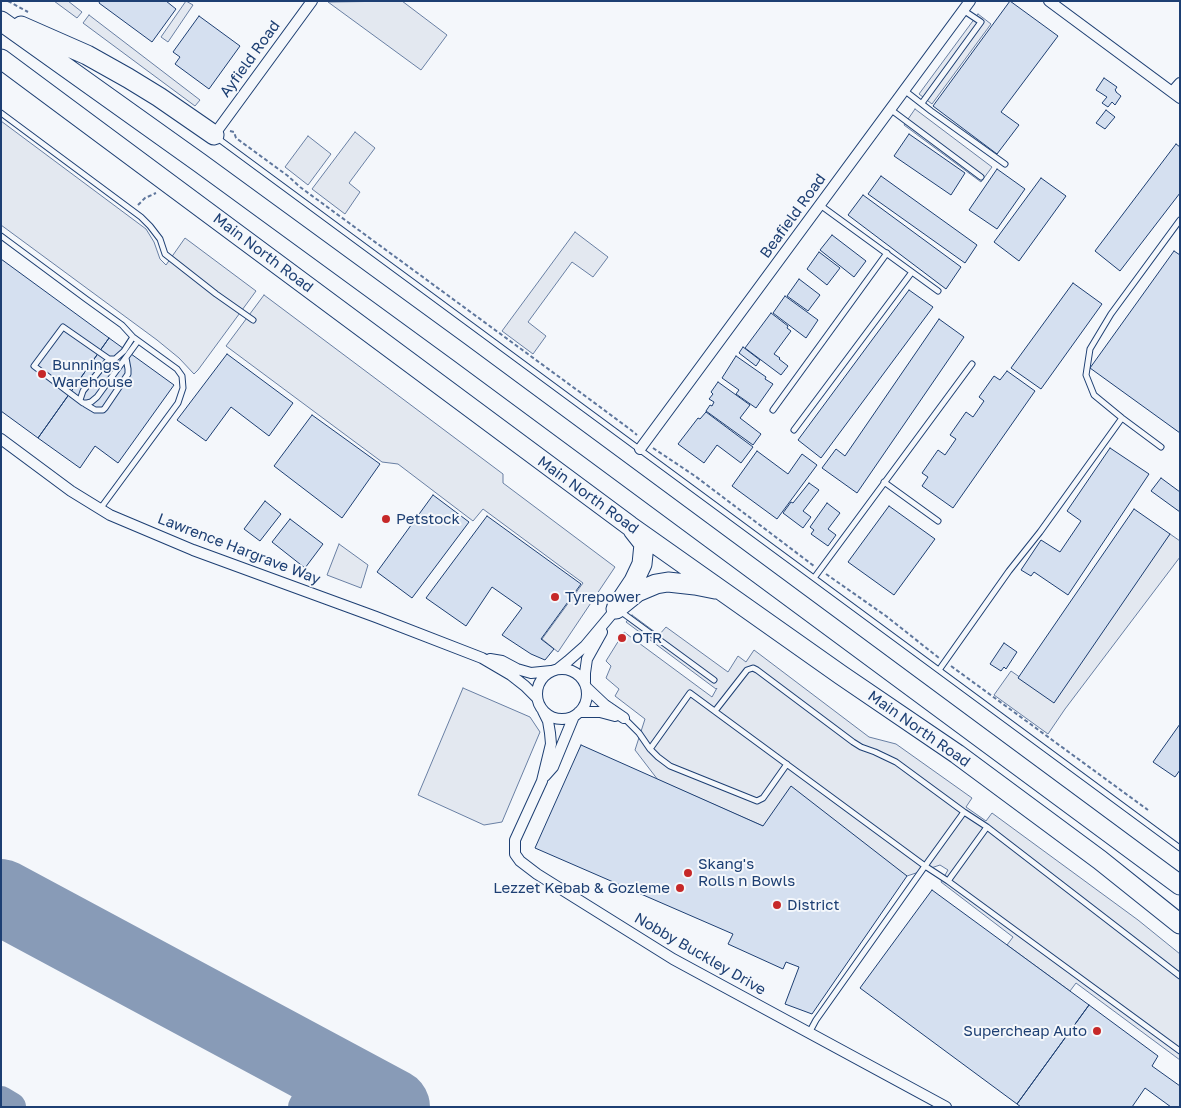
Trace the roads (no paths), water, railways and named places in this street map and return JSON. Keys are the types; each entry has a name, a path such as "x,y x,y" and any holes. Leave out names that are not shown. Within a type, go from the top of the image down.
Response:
{"highway":[{"path":"1,19 87,55 159,97 214,135"},
{"name":"Main North Road","path":"1,19 459,352 1180,885"},
{"name":"Main North Road","path":"1,59 630,526 841,675 957,754 1100,860 1180,924"},
{"path":"614,611 634,581 642,564 644,544 630,526"},
{"path":"614,611 628,599 647,587 656,584 668,582 695,585 721,591"}],"street":[{"name":"Ayfield Road","path":"214,135 312,1"},
{"name":"Beafield Road","path":"640,450 970,1"},
{"path":"1049,1 1176,95 1180,82"},
{"name":"Lawrence Hargrave Way","path":"1,439 72,491 110,515 193,550 482,658 511,675 526,686 537,698"},
{"path":"614,611 587,659 585,673 586,701 584,707 568,718 555,718 549,715 544,711 537,698 537,691 542,678 568,661 585,646 614,611"},
{"name":"Lawrence Hargrave Way","path":"482,658 502,661 517,669 531,673 555,669"},
{"path":"555,669 564,668 576,673 605,705 624,718"},
{"name":"Nobby Buckley Drive","path":"544,711 548,721 551,744 542,781 515,840 515,854 520,861 537,874 673,959 946,1107"},
{"path":"576,714 600,712 624,718"},
{"name":"Nobby Buckley Drive","path":"542,781 553,767 576,714"}],"lane":[{"path":"922,103 981,22 963,10"},
{"path":"904,90 1005,164"},
{"path":"890,109 981,177"},
{"path":"1,113 142,217 160,239 165,254 253,320"},
{"path":"214,135 1180,848"},
{"path":"820,205 938,291"},
{"path":"1161,447 1094,395 1086,375 1090,349 1111,314 1180,220"},
{"path":"1,236 122,326 176,369 182,376 183,388 178,403 100,509"},
{"path":"773,410 887,253"},
{"path":"794,430 912,272"},
{"path":"126,357 128,374 103,410 95,410 81,402 34,366 63,327 109,359 115,359 136,339"},
{"path":"81,402 91,402 97,397 126,357 136,339"},
{"path":"81,402 83,392 109,359"},
{"path":"814,578 972,364"},
{"path":"939,670 1009,571 1040,532 1122,418"},
{"path":"884,482 938,521"},
{"path":"614,611 714,680"},
{"path":"715,711 747,670 753,668 757,670 853,742 896,762 987,827 1180,976"},
{"path":"650,749 690,693 1180,1051"},
{"path":"624,718 639,733 650,749 670,766 757,801 763,798 787,764"},
{"path":"809,1033 816,1020 964,812"},
{"path":"948,881 987,827"}],"place":[{"name":"Bunnings Warehouse","path":"42,374"},
{"name":"Petstock","path":"386,519"},
{"name":"Tyrepower","path":"555,597"},
{"name":"OTR","path":"622,638"},
{"name":"Skang's Rolls n Bowls","path":"688,873"},
{"name":"Lezzet Kebab & Gozleme","path":"680,888"},
{"name":"District","path":"777,905"},
{"name":"Supercheap Auto","path":"1097,1031"}]}
